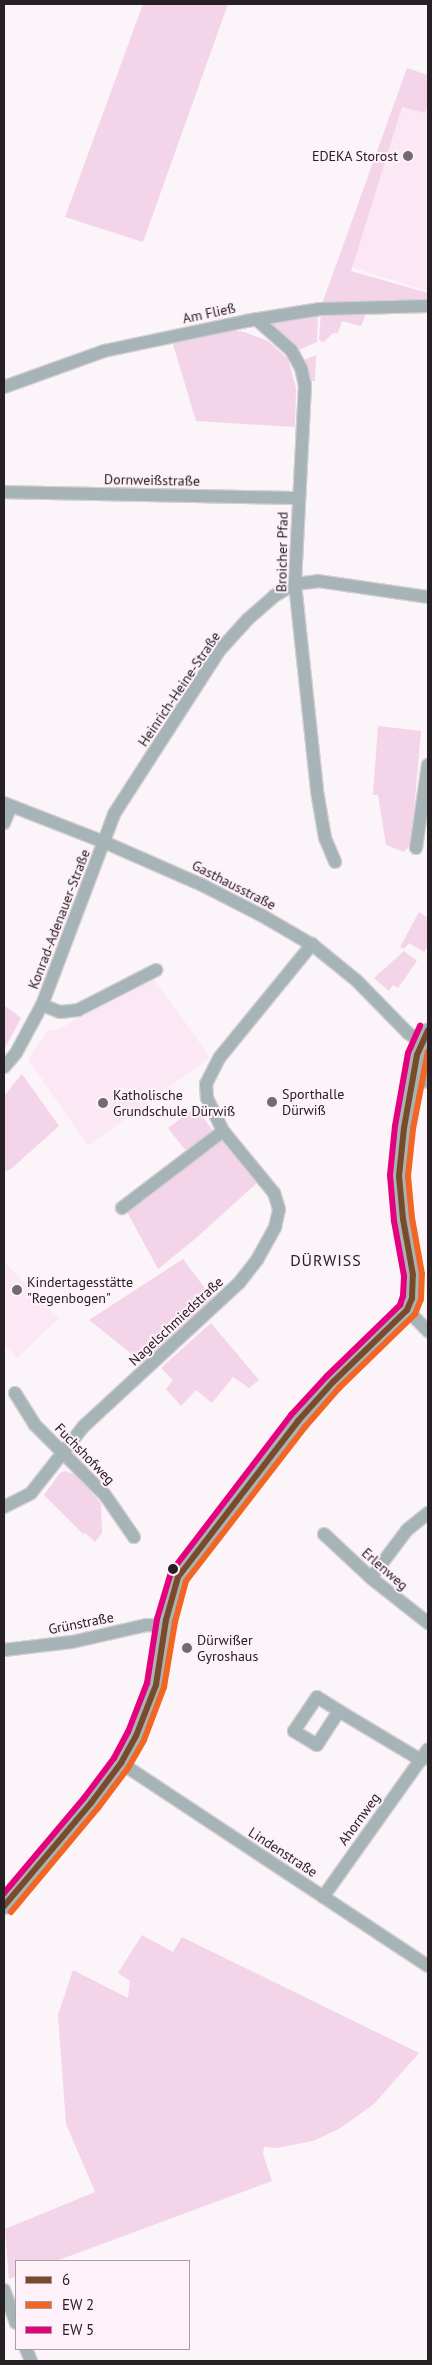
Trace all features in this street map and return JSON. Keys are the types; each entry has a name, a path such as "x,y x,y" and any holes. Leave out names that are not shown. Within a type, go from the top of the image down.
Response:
{"street":[{"name":"Am Fließ","path":"4,387 104,351 256,319 320,309 428,306"},
{"name":"Broicher Pfad","path":"256,319 291,350 301,368 305,385 295,584 317,791 325,838 335,862"},
{"name":"Dornweißstraße","path":"4,492 299,498"},
{"name":"Heinrich-Heine-Straße","path":"104,842 114,814 219,651 248,619 274,596 295,584 318,581 428,597"},
{"path":"416,848 428,765"},
{"name":"Gasthausstraße","path":"7,805 104,842 204,886 261,915 312,944 357,981 408,1033 425,1036"},
{"path":"4,823 7,805"},
{"name":"Konrad-Adenauer-Straße","path":"4,1067 16,1053 42,1005 104,842"},
{"name":"Nagelschmiedstraße","path":"4,1507 31,1493 62,1451 84,1426 240,1283 257,1260 276,1228 279,1209 274,1193 223,1131 207,1098 206,1084 212,1069 250,1018 312,944"},
{"name":"Konrad-Adenauer-Straße","path":"42,1005 60,1012 78,1010 156,970"},
{"path":"4,1906 121,1763 136,1736 156,1685 165,1626 175,1584 191,1558 298,1421 333,1382 407,1310 412,1298 413,1274 403,1219 399,1176 404,1128 413,1073 425,1036"},
{"path":"413,1073 428,1082"},
{"path":"122,1208 223,1131"},
{"path":"407,1310 428,1331"},
{"name":"Fuchshofweg","path":"15,1393 34,1424 105,1495 134,1538"},
{"path":"371,1578 407,1530 428,1513"},
{"name":"Erlenweg","path":"324,1534 371,1578 428,1624"},
{"name":"Grünstraße","path":"4,1650 72,1642 146,1625 165,1626"},
{"name":"Ahornweg","path":"323,1896 424,1755 339,1711"},
{"name":"Lindenstraße","path":"121,1763 428,1966"},
{"path":"4,2290 15,2320"}],"shaded area":[{"path":"143,4 228,4 143,242 65,217"},
{"path":"407,68 428,75 428,102 425,113 402,107 351,271 428,293 428,303 322,304"},
{"path":"410,69 428,75 428,291 350,267"},
{"path":"368,310 361,326 342,321 338,333 333,333 324,342 319,340 321,312"},
{"path":"318,312 317,342 299,350 274,327 272,322"},
{"path":"222,329 244,332 268,341 288,359 296,388 295,427 196,421 173,344"},
{"path":"316,355 315,381 311,381 305,360"},
{"path":"378,726 421,731 411,844 404,852 386,845 378,795 373,795"},
{"path":"419,912 428,918 428,946 424,952 409,943 404,949 400,947"},
{"path":"404,951 417,961 398,988 393,985 389,991 374,978"},
{"name":"Katholische Grundschule Dürwiß","path":"153,978 210,1057 88,1146 28,1059 47,1031 57,1030"},
{"path":"4,1005 21,1018 4,1050"},
{"path":"22,1074 59,1126 11,1169 4,1172 4,1096"},
{"path":"196,1107 213,1131 186,1151 168,1128"},
{"path":"225,1140 258,1182 195,1239 158,1269 127,1212 220,1141"},
{"path":"183,1259 213,1299 142,1362 89,1320"},
{"name":"Kindertagesstätte \"Regenbogen\"","path":"4,1262 59,1318 17,1358 4,1344"},
{"path":"211,1323 259,1380 249,1388 233,1377 212,1403 196,1390 181,1406 166,1389 173,1380 161,1368"},
{"path":"65,1471 76,1475 101,1503 102,1533 95,1542 85,1533 83,1534 44,1495 60,1473"},
{"path":"142,1935 173,1952 182,1937 419,2053 374,2104 339,2129 313,2141 276,2148 264,2147 263,2154 272,2181 59,2260 15,2260 15,2276 9,2279 5,2229 95,2192 66,2124 58,2015 73,1970 128,1998 130,1981 118,1973"}],"transit line":[{"path":"4,1893 84,1798 114,1758 128,1732 147,1683 157,1619 171,1572 291,1415 327,1376 400,1305 403,1296 404,1276 394,1221 390,1175 395,1126 408,1053 420,1026"},
{"name":"6","path":"4,1906 91,1803 121,1763 136,1736 156,1685 166,1620 178,1577 298,1421 333,1382 407,1310 412,1298 413,1275 403,1219 399,1176 404,1128 417,1055 428,1030"},
{"path":"11,1912 98,1808 128,1768 144,1740 164,1687 175,1622 186,1581 305,1427 339,1388 415,1314 421,1299 422,1274 412,1218 408,1176 413,1129 428,1051"}],"place":[{"name":"EDEKA Storost","path":"408,156"},
{"name":"Sporthalle Dürwiß","path":"272,1102"},
{"name":"Katholische Grundschule Dürwiß","path":"103,1103"},
{"name":"Kindertagesstätte \"Regenbogen\"","path":"17,1290"},
{"name":"Dürwißer Gyroshaus","path":"187,1648"}],"district":[{"name":"DÜRWISS","path":"326,1260"}]}
